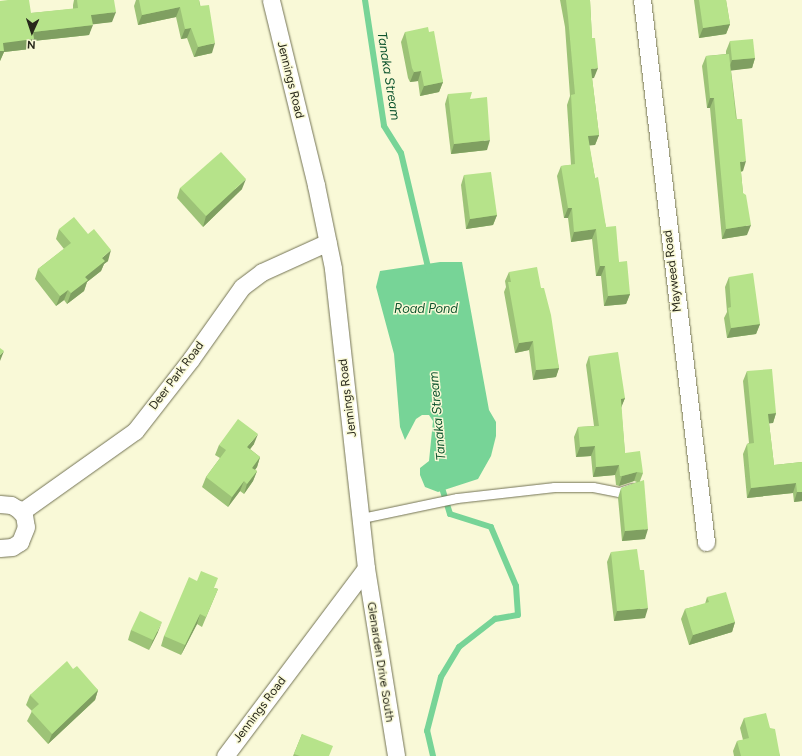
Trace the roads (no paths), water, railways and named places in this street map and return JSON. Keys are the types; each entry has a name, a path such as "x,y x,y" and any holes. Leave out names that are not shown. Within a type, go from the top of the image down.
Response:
{"street":[{"name":"Jennings Road","path":"225,756 366,568 362,518 328,242 271,0"},
{"name":"Mayweed Road","path":"642,0 706,542"},
{"name":"Deer Park Road","path":"21,512 135,431 191,359 242,287 262,272 328,242"},
{"path":"0,504 11,505 21,512 26,523 22,539 12,547 0,548"},
{"name":"Glenarden Drive South","path":"366,568 396,756"}],"lane":[{"path":"362,518 455,498 554,486 593,487 619,492 635,487"}],"water":[{"name":"Road Pond","path":"440,262 462,262 489,410 496,422 496,436 491,456 478,479 438,492 425,487 420,475 420,468 429,461 433,421 429,415 422,415 416,419 405,440 400,427 394,354 376,287 380,271"}],"waterway":[{"name":"Tanaka Stream","path":"365,0 384,126 401,153 429,271"},
{"name":"Tanaka Stream","path":"433,756 427,731 441,677 459,647 495,619 518,615 516,586 491,527 450,514 441,485"}]}
